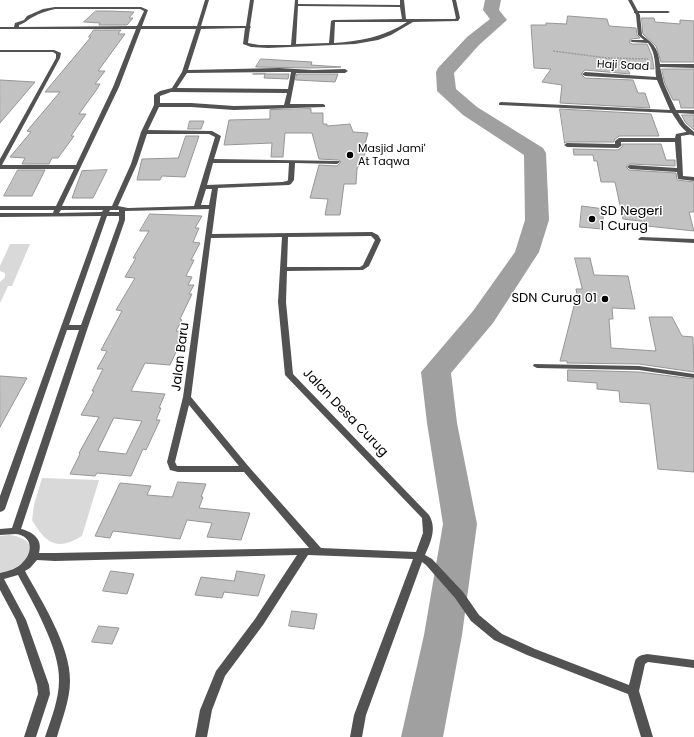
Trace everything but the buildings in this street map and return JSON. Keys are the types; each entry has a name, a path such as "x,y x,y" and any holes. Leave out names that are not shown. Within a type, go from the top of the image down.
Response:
{"street":[{"path":"171,90 176,87 185,72 207,0"},
{"path":"252,0 249,27 245,44 247,45 293,46 353,44 389,35 401,29 411,21"},
{"path":"402,0 404,21"},
{"path":"331,44 333,21 411,21 458,19 454,0"},
{"path":"630,0 639,19 639,33 652,45 660,78 675,111 684,127 692,134"},
{"path":"293,46 296,2 403,6"},
{"path":"16,28 17,24 26,22 29,17 49,9 146,10 116,87 55,215"},
{"path":"636,12 668,12"},
{"path":"0,28 249,27"},
{"path":"632,42 649,42"},
{"path":"0,51 59,52 58,58 0,166 78,166"},
{"path":"657,62 694,66"},
{"path":"286,106 294,71"},
{"path":"185,72 344,71"},
{"name":"Haji Saad","path":"585,74 660,78"},
{"path":"0,509 64,328 109,210 134,164 144,132 157,105 157,95 171,90 289,91"},
{"path":"501,104 694,112"},
{"path":"157,105 191,105 234,108 323,106"},
{"path":"144,132 210,132 218,136 197,207"},
{"path":"692,134 679,134 678,140 680,178 694,179"},
{"path":"567,145 618,146 619,140 678,140"},
{"path":"211,161 337,162"},
{"path":"202,187 289,183 292,176 292,162"},
{"path":"630,167 680,170"},
{"name":"Jalan Baru","path":"216,186 187,397 171,462 173,468 178,469 246,469"},
{"path":"0,208 58,208 124,211 212,207"},
{"path":"0,215 55,215 109,210 124,211"},
{"path":"16,531 124,211"},
{"path":"209,236 372,234 376,236 378,240 366,266 361,269 283,269"},
{"name":"Jalan Desa Curug","path":"285,236 282,302 289,375 426,517 430,525 429,534 419,556 360,715 356,737"},
{"path":"641,239 694,241"},
{"path":"64,328 84,327"},
{"path":"537,366 639,368 694,376"},
{"name":"Jalan Baru","path":"187,397 246,469 318,551"},
{"path":"0,532 16,531 29,536 34,540 36,545 34,556 26,566 20,570 0,577"},
{"path":"201,737 206,710 220,674 259,622 305,551"},
{"path":"34,556 55,557 318,551 419,556 429,562 459,595 475,618 498,637 531,652 633,691"},
{"path":"20,570 48,626 63,664 65,680 62,700 51,737"},
{"path":"0,581 21,620 43,685 44,694 30,737"},
{"path":"647,737 633,691 640,661 647,658 694,664"}],"path":[{"path":"553,51 607,58 657,62"}],"shaded area":[{"path":"10,244 30,244 12,286 8,286 0,303 0,282 5,277 5,273 0,271 0,266"},
{"path":"42,478 99,480 82,536 66,543 53,543 47,540 37,528 32,520 34,505"},
{"path":"10,535 22,538 28,543 30,549 29,555 25,561 18,566 0,573 0,536"}],"waterway":[{"path":"422,737 443,635 460,524 442,423 436,372 483,317 527,252 537,220 535,153 470,111 447,91 445,72 473,41 499,20 491,10 493,0"}],"place":[{"name":"Masjid Jami' At Taqwa","path":"350,155"},
{"name":"SD Negeri 1 Curug","path":"592,219"},
{"name":"SDN Curug 01","path":"605,299"}]}
